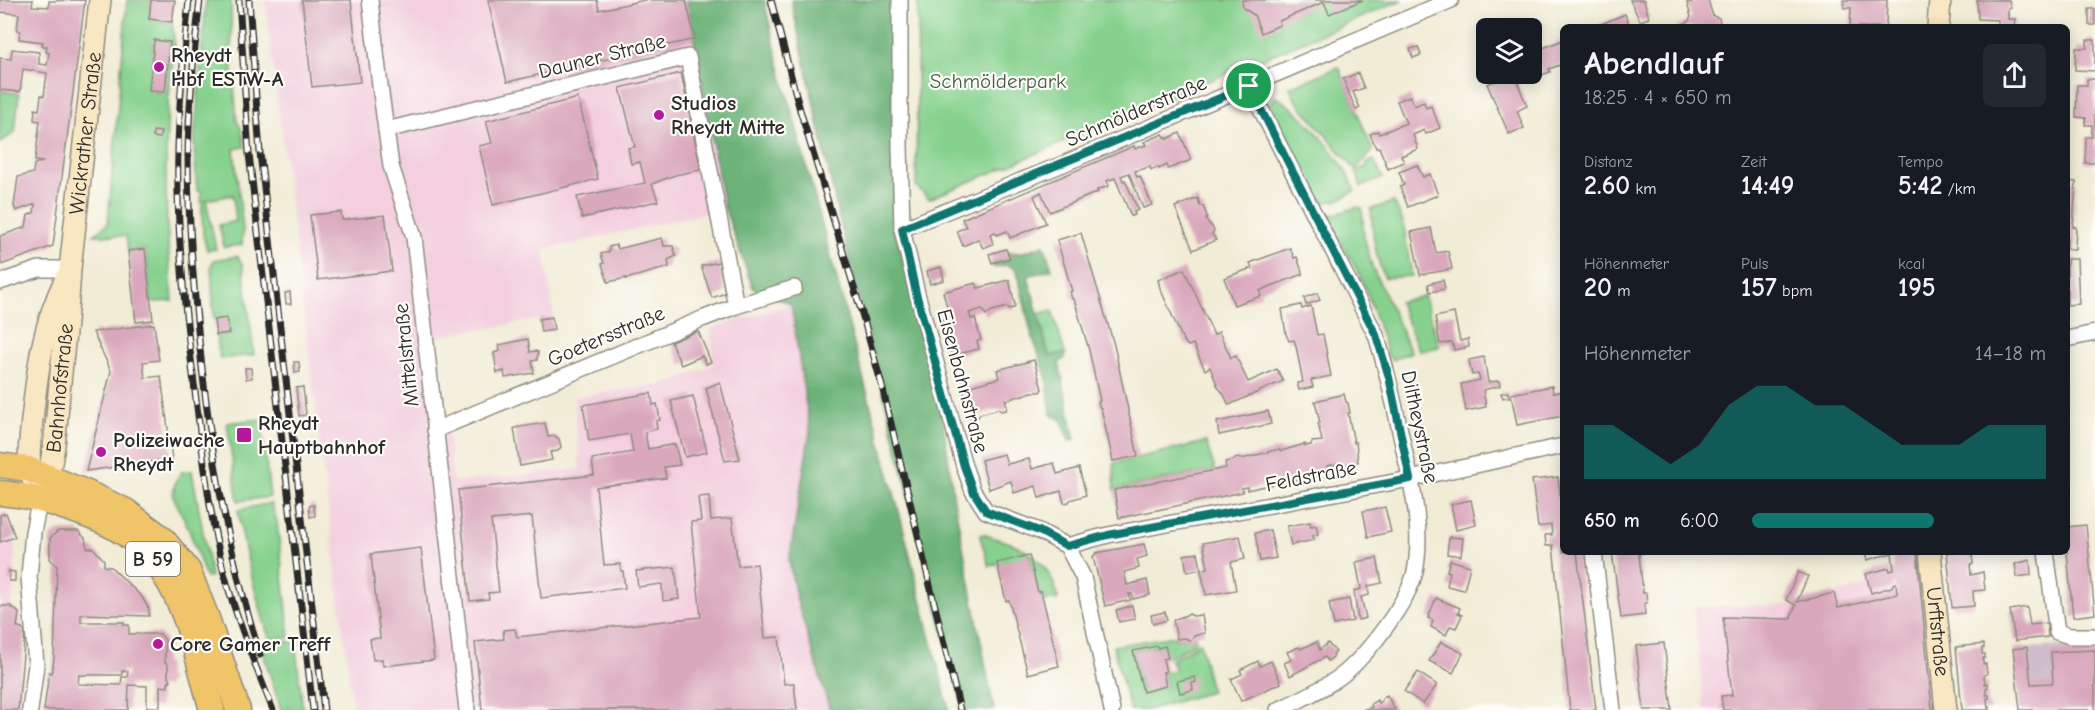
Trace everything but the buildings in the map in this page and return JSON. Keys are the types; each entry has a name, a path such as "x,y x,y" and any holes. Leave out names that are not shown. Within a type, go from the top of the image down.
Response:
{"main road":[{"name":"Wickrather Straße","path":"70,269 100,0"},
{"path":"1938,24 1940,0"},
{"name":"Bahnhofstraße","path":"39,481 29,446 42,345 53,305 70,269"},
{"path":"0,465 39,481"},
{"path":"0,493 39,481"},
{"name":"B 59","path":"39,481 117,529 145,550 167,576 180,604 212,710"},
{"name":"B 59","path":"39,481 126,510 151,528 173,550 188,570 196,588 238,710"},
{"name":"Urftstraße","path":"1930,555 1946,710"}],"street":[{"name":"Mittelstraße","path":"370,0 392,166 414,237 467,710"},
{"name":"Eisenbahnstraße","path":"900,0 902,229 933,355 973,491 986,511 1039,531 1067,546"},
{"name":"Schmölderstraße","path":"902,229 1451,0"},
{"name":"Dauner Straße","path":"386,130 688,57 736,306"},
{"name":"Diltheystraße","path":"1249,86 1376,335 1389,377 1418,526 1415,572 1400,606 1374,641 1345,672 1278,710"},
{"path":"0,282 39,269 70,269"},
{"name":"Goetersstraße","path":"435,430 736,306 794,288"},
{"path":"2070,338 2095,333"},
{"name":"Feldstraße","path":"1067,546 1108,535 1410,479 1560,447"},
{"name":"Bahnhofstraße","path":"30,710 36,665 29,577 39,481"},
{"path":"1067,546 1083,576 1112,710"},
{"path":"1594,555 1613,710"},
{"path":"2046,555 2057,632 2070,636 2095,636"}],"shaded area":[{"path":"265,0 686,0 724,207 544,250 554,317 438,336 453,482 580,469 574,397 668,383 713,365 711,328 791,304 810,431 789,561 830,710 353,710"},
{"path":"5,511 15,537 11,606 19,613 25,636 23,653 0,649 0,512"},
{"path":"1918,583 1924,632 1926,632 1933,710 1704,710 1694,607 1792,605 1868,585"},
{"path":"2095,645 2095,710 2021,710 2015,648"}],"green space":[{"path":"127,0 151,0 149,19 172,22 173,32 166,178 167,228 173,301 151,302 145,249 128,251 126,236 94,235 108,223","holes":["154,41 170,43 164,92 149,91"]},
{"path":"206,0 231,0 232,62 237,121 245,147 234,149 243,230 242,245 224,247 219,225 236,221 233,195 206,200 216,249 207,250 203,235 201,191 197,191 194,145"},
{"path":"687,0 764,0 949,710 830,710 796,597 789,561 810,431 791,304 753,288 724,207"},
{"path":"791,0 890,0 895,227 942,414 954,500 994,710 963,710 838,214"},
{"name":"Schmölderpark","path":"918,0 1402,0 929,199 916,186"},
{"path":"1339,67 1373,151 1357,168 1353,167 1295,99 1290,87"},
{"path":"0,91 19,94 15,132 0,143"},
{"path":"1276,97 1299,114 1322,138 1342,165 1355,191 1338,200 1318,204 1267,107"},
{"path":"1374,160 1383,178 1361,187 1356,171 1366,167 1367,163"},
{"path":"1394,202 1403,222 1412,276 1385,278 1376,253 1371,209"},
{"path":"1357,207 1362,208 1364,237 1372,266 1411,352 1392,360 1387,353 1367,292 1357,270 1327,219"},
{"path":"1044,245 1052,269 1028,276 1049,356 1065,353 1065,358 1059,363 1075,440 1069,441 1062,420 1051,415 1047,379 1031,332 1017,271 1006,265 994,268 992,263 1009,258 1009,252 1021,253"},
{"path":"237,256 243,265 254,355 220,359 216,335 229,333 227,319 214,320 211,266 214,260"},
{"path":"1424,296 1439,347 1419,351 1399,302"},
{"path":"1052,310 1065,353 1049,356 1038,314"},
{"path":"261,419 270,497 238,501 227,423"},
{"path":"1206,442 1215,470 1114,490 1114,463"},
{"path":"192,471 211,577 206,578 188,527 173,496 175,482 182,472"},
{"path":"271,503 277,522 290,638 269,638 251,574 238,510"},
{"path":"984,534 1020,547 1036,558 1048,572 1058,599 1044,601 1041,592 1038,593 1029,556 989,566 980,537"},
{"path":"1175,636 1177,639 1185,638 1190,641 1194,636 1197,642 1168,658 1156,646 1133,651 1142,691 1166,686 1163,672 1175,670 1171,660 1200,643 1211,692 1146,710 1130,710 1113,646"},
{"path":"267,641 295,642 303,710 281,710 261,646"}],"railway":[{"path":"189,0 178,149 180,246 189,343 208,491 219,553 240,625 273,710"},
{"path":"200,0 192,77 188,154 195,300 215,466 239,579 260,655"},
{"path":"239,0 249,154 313,710"},
{"path":"249,0 260,153 324,710"},
{"path":"771,0 800,110 882,386 960,710"}],"place":[{"name":"Rheydt Hbf ESTW-A","path":"159,67"},
{"name":"Studios Rheydt Mitte","path":"659,115"},
{"name":"Rheydt Hauptbahnhof","path":"244,435"},
{"name":"Polizeiwache Rheydt","path":"101,452"},
{"name":"Core Gamer Treff","path":"158,644"}],"route":[{"path":"1249,86 1376,335 1389,377 1410,479 1108,535 1067,546 1039,531 986,511 973,491 964,466 916,293 902,229 1249,86"}]}
